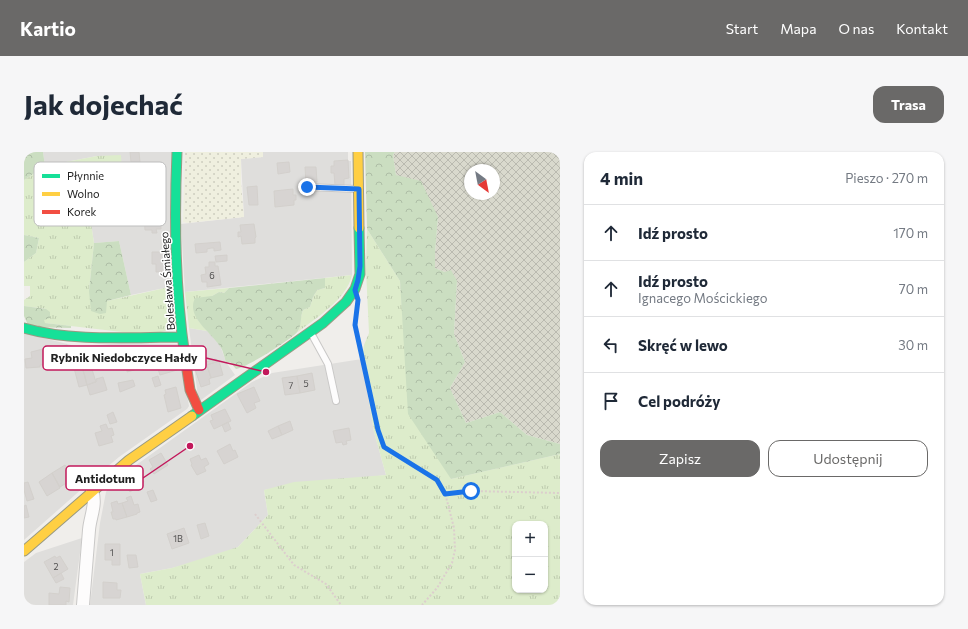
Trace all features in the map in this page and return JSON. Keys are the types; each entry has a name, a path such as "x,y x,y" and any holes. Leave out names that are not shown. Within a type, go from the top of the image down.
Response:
{"street":[{"name":"Bolesława Śmiałego","path":"177,152 175,220 179,304 182,337 193,400 199,410"},
{"path":"24,551 129,460 310,332 335,313 346,302 355,290 360,266 358,152"},
{"name":"Bolesława Śmiałego","path":"24,328 38,332 68,336 129,338 182,337"},
{"path":"82,605 89,528 94,505 94,496 92,491"}],"lane":[{"path":"307,187 359,189"},
{"path":"310,332 328,364 336,401"}],"path":[{"path":"355,290 358,300 355,325 378,430 384,447 437,480 445,494 454,528 455,550 452,563 437,588 422,605"},
{"path":"445,494 471,491 560,493"},
{"path":"255,514 294,565 326,584 341,605"}],"shaded area":[{"path":"43,152 174,152 174,286 131,295 119,241 94,243 91,226 166,226 166,162 108,162 97,156 66,162 44,162"},
{"path":"263,152 348,152 348,161 351,161 352,275 185,292 181,224 244,217 241,159 263,157"},
{"path":"395,152 560,152 560,444 527,435 500,412 466,423 450,388 465,362 454,334 457,281 445,272 435,268 438,217 396,175 393,155"},
{"path":"189,328 207,331 220,345 226,362 235,375 201,400 198,397"},
{"path":"24,333 79,347 121,343 178,344 189,406 187,409 119,457 24,540"},
{"path":"362,359 374,432 386,475 264,490 268,515 238,547 219,556 172,568 140,574 146,605 90,605 100,523 106,492 111,483 252,382 272,373"},
{"path":"82,538 73,605 24,605 24,562 36,553"}],"green space":[{"path":"24,152 43,152 44,162 34,162 34,173 24,180"},
{"path":"185,152 263,152 263,157 241,159 241,183 244,217 187,223 183,222"},
{"path":"365,152 395,152 393,155 396,175 421,181 438,217 435,268 445,272 451,270 457,281 454,334 465,362 450,388 466,423 500,412 527,435 560,444 560,454 451,479 408,414 400,281 367,229"},
{"path":"121,155 121,162 66,162 97,156"},
{"path":"34,173 34,226 91,226 94,243 89,291 107,301 174,286 177,328 148,335 45,323 43,322 46,309 24,306 24,300 30,296 30,286 24,286 24,262 36,253 39,238 24,235 24,180"},
{"path":"367,229 400,281 404,334 451,479 560,454 560,605 146,605 140,574 172,568 238,547 268,515 264,490 294,482 386,475 374,432 362,359 364,345 369,333 366,270"},
{"path":"24,235 39,238 36,253 24,262"},
{"path":"119,241 131,295 107,301 106,313 100,314 91,311 89,291 94,243"},
{"path":"352,275 349,284 337,300 322,314 298,332 303,310 310,307 317,290 325,288 325,278"},
{"path":"325,278 325,288 317,290 310,307 303,310 301,323 295,335 241,368 236,369 230,362 226,362 220,347 196,318 194,311 193,305 195,298 212,296 219,292 224,293 229,288"},
{"path":"229,288 224,293 219,292 212,296 197,319 207,331 189,328 185,292"},
{"path":"24,306 46,309 50,312 50,318 44,320 45,323 71,326 71,328 29,327 24,316"}],"building":[{"path":"130,152 139,152 140,162 131,162"},
{"path":"348,160 349,178 344,179 344,185 335,185 334,173 331,173 331,166 334,166 334,161"},
{"path":"289,162 290,172 278,174 277,163"},
{"path":"305,167 316,167 317,182 306,183"},
{"path":"257,186 258,205 249,205 247,187"},
{"path":"293,189 293,195 296,195 294,205 275,207 274,191"},
{"path":"254,224 256,237 255,243 242,244 241,236 238,237 238,232 241,232 240,225"},
{"path":"145,226 161,226 161,229 156,229 157,233 152,233 152,230 145,230"},
{"path":"220,242 221,250 214,251 214,248 211,248 207,249 207,252 196,253 195,244"},
{"path":"152,252 169,252 169,271 156,272 156,264 152,264"},
{"path":"227,255 227,261 216,262 215,256"},
{"path":"209,262 215,262 215,266 218,266 221,285 207,287 207,282 202,282 201,275 206,274 205,267 209,267"},
{"path":"67,345 72,359 64,361 60,347"},
{"path":"47,348 49,364 40,365 40,367 26,368 25,359 32,358 31,352"},
{"path":"137,354 141,368 127,372 127,369 123,370 120,359"},
{"path":"173,358 177,370 160,375 154,364"},
{"path":"215,359 219,361 207,365 206,362"},
{"path":"89,360 96,382 87,385 81,362"},
{"path":"219,361 223,375 211,378 207,365"},
{"path":"81,362 87,385 79,387 73,364"},
{"path":"207,365 211,378 209,379 210,384 201,387 195,369"},
{"path":"312,373 315,390 300,393 297,376"},
{"path":"158,376 161,385 155,387 152,378"},
{"path":"297,376 300,393 285,395 282,378"},
{"path":"103,377 107,390 90,395 87,385 97,381 96,379"},
{"path":"133,380 135,386 120,392 118,383"},
{"path":"176,387 181,408 168,412 164,395 166,394 165,390"},
{"path":"254,387 260,401 254,403 256,408 247,413 237,394"},
{"path":"225,409 231,421 214,429 210,421 213,420 211,415"},
{"path":"113,412 117,422 110,424 107,415"},
{"path":"290,421 293,430 282,435 278,426"},
{"path":"228,422 231,429 225,432 222,425"},
{"path":"106,424 108,429 112,428 114,435 111,436 113,442 99,446 95,433 102,431 100,426"},
{"path":"278,426 282,435 272,439 268,431"},
{"path":"349,428 351,440 346,441 347,444 343,445 342,442 336,443 333,431"},
{"path":"230,444 238,457 224,464 217,451"},
{"path":"161,453 168,465 154,474 150,469 153,467 149,460"},
{"path":"199,455 201,460 206,458 209,464 204,467 206,471 197,475 191,465 190,459"},
{"path":"65,465 73,479 60,487 52,473"},
{"path":"135,470 144,482 130,492 122,480"},
{"path":"52,473 60,488 47,496 39,482"},
{"path":"28,482 34,499 27,501 24,483"},
{"path":"153,490 157,500 151,502 147,492"},
{"path":"131,496 134,505 138,504 140,512 127,517 122,503 128,501 126,498"},
{"path":"117,501 118,504 122,503 127,517 116,520 113,519 111,503"},
{"path":"26,505 29,517 24,518 24,506"},
{"path":"205,523 209,536 201,539 197,525"},
{"path":"184,528 189,543 172,549 167,534"},
{"path":"105,544 120,544 120,565 112,565 112,560 105,560"},
{"path":"127,555 136,555 138,567 129,568"},
{"path":"55,556 56,558 60,556 68,569 53,578 44,562"},
{"path":"61,573 64,579 56,583 53,578"},
{"path":"103,582 117,583 117,590 121,590 120,598 103,598"},
{"path":"60,587 70,588 69,602 66,601 66,605 49,605 49,593 59,594"}],"traffic: fast":[{"path":"177,152 177,280 185,357"},
{"path":"192,416 323,323 346,302 355,289 360,274 359,228"},
{"path":"24,328 82,337 182,337"}],"traffic: slow":[{"path":"358,152 359,228"},
{"path":"24,551 129,460 192,416"}],"traffic: jam":[{"path":"185,357 190,390 199,410"}],"place":[{"name":"Rybnik Niedobczyce Hałdy","path":"266,372"},
{"name":"Antidotum","path":"190,446"}],"route":[{"path":"307,187 359,189 360,274 355,290 358,300 355,325 378,430 384,447 437,480 445,494 471,491"}]}
